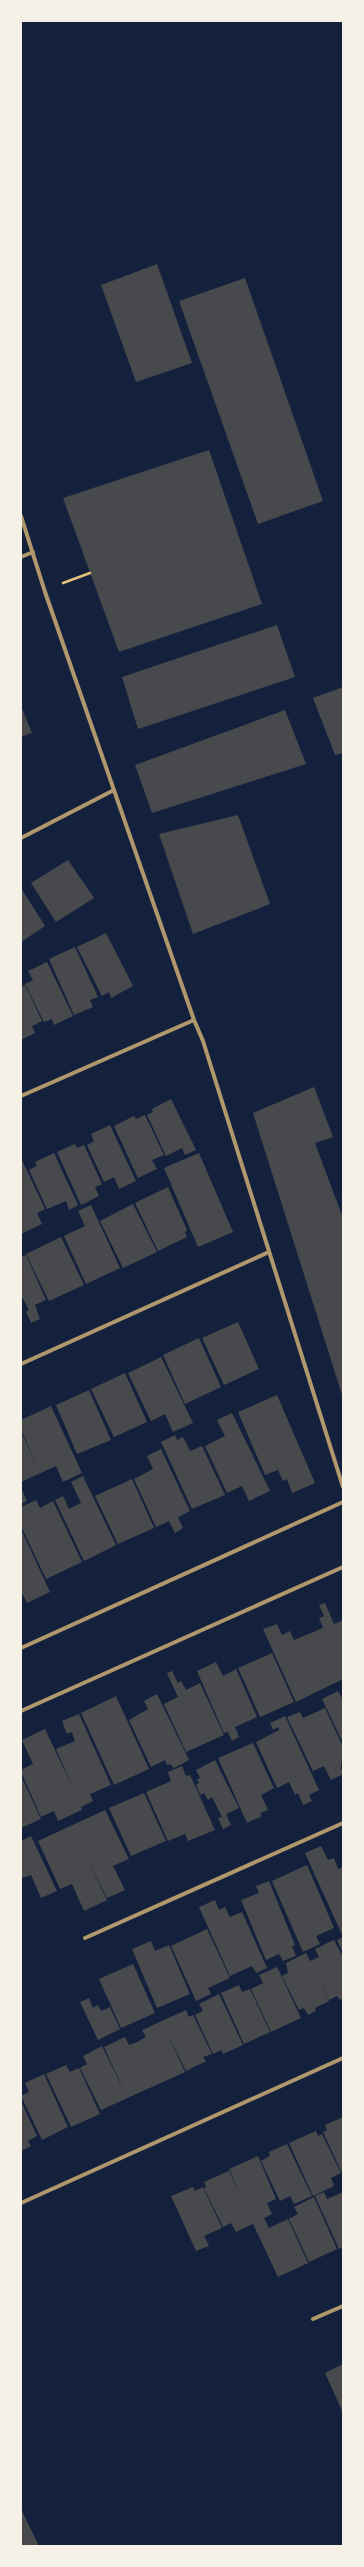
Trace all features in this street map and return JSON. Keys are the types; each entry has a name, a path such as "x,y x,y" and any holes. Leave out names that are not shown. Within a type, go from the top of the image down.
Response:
{"street":[{"path":"21,516 45,592 194,1020 204,1041 343,1487"},
{"path":"21,557 33,552"},
{"path":"21,838 114,790"},
{"path":"21,1096 194,1020"},
{"path":"21,1364 269,1252"},
{"path":"21,1648 343,1502"},
{"path":"21,1711 343,1567"},
{"path":"85,1938 343,1823"},
{"path":"21,2203 343,2058"},
{"path":"313,2319 343,2306"}],"path":[{"path":"45,592 90,573"}],"building":[{"path":"157,264 192,363 136,382 101,285"},
{"path":"245,278 323,501 258,524 179,301"},
{"path":"209,450 262,604 119,652 63,498"},
{"path":"277,625 295,677 138,729 122,677"},
{"path":"343,687 343,753 335,755 313,698"},
{"path":"21,706 32,733 21,737"},
{"path":"285,710 306,764 152,813 135,765"},
{"path":"238,815 270,904 193,934 159,834"},
{"path":"68,860 94,898 56,922 31,883"},
{"path":"21,888 45,926 21,942"},
{"path":"106,933 133,986 111,998 109,992 102,996 77,947"},
{"path":"75,947 98,997 90,1000 93,1007 74,1015 49,959"},
{"path":"47,962 73,1016 54,1025 52,1019 44,1022 25,984 33,980 28,971"},
{"path":"25,985 42,1021 32,1026 35,1033 21,1040 21,987"},
{"path":"314,1087 333,1137 315,1143 343,1218 343,1398 253,1113"},
{"path":"171,1099 196,1150 185,1155 182,1148 166,1156 147,1115 153,1112 152,1109"},
{"path":"145,1115 164,1155 152,1160 157,1169 138,1178 114,1126 134,1116 136,1119"},
{"path":"110,1125 136,1181 119,1189 114,1177 104,1182 87,1145 94,1141 91,1134"},
{"path":"75,1144 77,1148 84,1145 102,1184 95,1187 99,1196 81,1205 57,1152"},
{"path":"54,1153 78,1205 69,1210 66,1201 47,1209 29,1170 37,1166 35,1162"},
{"path":"199,1153 233,1232 198,1247 164,1168"},
{"path":"21,1158 45,1209 37,1213 42,1224 21,1234"},
{"path":"168,1187 187,1230 185,1232 187,1237 158,1251 135,1203"},
{"path":"133,1204 157,1252 123,1268 100,1221"},
{"path":"91,1205 120,1268 86,1284 64,1236 85,1226 78,1211"},
{"path":"61,1237 84,1285 49,1301 26,1254"},
{"path":"26,1255 46,1300 35,1305 40,1319 31,1323 26,1312 29,1310 21,1295 21,1257"},
{"path":"238,1322 259,1369 224,1385 202,1338"},
{"path":"199,1338 221,1387 185,1404 163,1355"},
{"path":"161,1357 193,1423 173,1432 165,1414 151,1421 128,1373"},
{"path":"125,1373 147,1422 114,1437 91,1389"},
{"path":"89,1390 111,1440 77,1454 56,1405"},
{"path":"277,1395 315,1483 292,1493 287,1479 283,1481 278,1470 265,1475 238,1412"},
{"path":"51,1406 82,1473 63,1482 56,1466 21,1482 21,1432 39,1469 21,1430 21,1420"},
{"path":"232,1413 270,1491 249,1501 242,1486 227,1493 205,1446 225,1436 217,1420"},
{"path":"175,1435 177,1440 183,1437 190,1451 202,1446 225,1495 192,1509 161,1442"},
{"path":"161,1449 190,1511 178,1517 183,1528 175,1533 169,1521 156,1527 134,1479 153,1469 147,1456"},
{"path":"83,1476 116,1545 84,1561 55,1500 63,1496 69,1509 81,1503 71,1482"},
{"path":"132,1479 154,1528 118,1544 95,1496"},
{"path":"21,1488 27,1501 21,1504"},
{"path":"36,1500 40,1508 53,1501 82,1562 46,1579 21,1526 21,1507"},
{"path":"21,1529 50,1592 27,1603 21,1591"},
{"path":"325,1603 334,1624 343,1620 343,1679 296,1702 263,1629 277,1624 282,1635 290,1631 294,1640 323,1628 319,1618 324,1616 319,1605"},
{"path":"272,1653 294,1702 260,1717 238,1668"},
{"path":"216,1662 223,1676 236,1669 257,1717 235,1727 239,1737 232,1741 228,1732 224,1733 197,1671"},
{"path":"172,1671 178,1683 181,1681 186,1690 200,1683 224,1735 186,1752 164,1704 178,1697 167,1673"},
{"path":"338,1691 343,1700 343,1743 322,1699"},
{"path":"157,1694 189,1760 174,1768 170,1764 167,1765 165,1760 151,1767 129,1720 148,1709 144,1701"},
{"path":"116,1696 149,1769 114,1785 81,1713"},
{"path":"325,1708 343,1747 341,1768 343,1774 331,1780 324,1766 313,1771 287,1717 300,1712 303,1718"},
{"path":"79,1714 111,1785 90,1794 93,1801 81,1807 82,1810 58,1821 54,1811 41,1817 21,1772 21,1770 33,1764 22,1740 45,1729 74,1790 56,1749 75,1741 72,1732 67,1734 62,1721"},
{"path":"285,1716 319,1790 309,1795 312,1801 303,1805 298,1793 295,1795 289,1782 277,1788 256,1742 279,1730 278,1727 273,1730 270,1723"},
{"path":"253,1743 274,1788 261,1795 268,1810 260,1813 262,1816 247,1823 218,1758"},
{"path":"215,1760 239,1808 226,1814 231,1825 223,1829 218,1818 222,1817 212,1797 208,1800 204,1793 200,1795 196,1785 199,1783 197,1779 200,1778 196,1770"},
{"path":"182,1766 186,1776 190,1775 215,1830 188,1841 185,1834 168,1841 146,1792 171,1781 168,1772"},
{"path":"21,1776 41,1819 21,1828"},
{"path":"144,1793 166,1841 131,1856 109,1808"},
{"path":"105,1810 129,1859 113,1866 125,1890 107,1898 87,1859 107,1900 84,1911 72,1884 60,1889 38,1841"},
{"path":"31,1836 57,1891 41,1898 31,1875 23,1878 21,1873 21,1841"},
{"path":"321,1846 328,1860 334,1858 338,1869 343,1867 343,1937 305,1853"},
{"path":"307,1865 334,1928 316,1936 320,1944 303,1952 272,1881"},
{"path":"269,1881 295,1945 292,1946 296,1956 283,1961 279,1954 266,1960 241,1900 259,1893 256,1886"},
{"path":"215,1900 219,1910 225,1907 230,1917 242,1912 267,1968 256,1973 252,1966 230,1976 199,1907"},
{"path":"207,1929 230,1978 208,1988 211,1994 196,2001 171,1946"},
{"path":"343,1937 343,1953 337,1940"},
{"path":"334,1940 343,1957 343,1998 340,2000 337,1996 329,2000 317,1975 329,2001 315,2008 316,2011 308,2015 304,2008 299,2010 282,1976 288,1973 286,1963 306,1953 310,1961 319,1957 315,1949"},
{"path":"151,1941 155,1951 169,1945 190,1994 157,2008 132,1949"},
{"path":"133,1964 155,2013 121,2028 99,1979"},
{"path":"277,1967 301,2018 271,2032 251,1989 263,1983 259,1975"},
{"path":"239,1985 242,1992 250,1989 270,2032 244,2044 221,1993"},
{"path":"219,1994 243,2045 223,2054 221,2050 213,2054 195,2015 203,2011 199,2004"},
{"path":"89,1998 93,2008 98,2005 101,2011 110,2007 120,2029 98,2040 80,2002"},
{"path":"186,2010 189,2017 193,2015 212,2054 203,2057 206,2061 186,2071 168,2035 185,2072 101,2110 80,2068 87,2064 83,2056 102,2046 126,2095 104,2047 125,2037 129,2045 137,2042 146,2037 142,2030"},
{"path":"66,2065 70,2072 79,2068 100,2114 71,2127 46,2074"},
{"path":"44,2074 68,2127 42,2140 21,2096 29,2092 25,2083"},
{"path":"21,2101 37,2136 28,2141 31,2146 21,2151"},
{"path":"343,2117 343,2170 341,2171 323,2132 327,2130 325,2125"},
{"path":"316,2131 318,2136 322,2134 341,2173 331,2178 334,2186 313,2196 289,2143"},
{"path":"287,2144 312,2196 294,2204 290,2196 280,2201 261,2161 270,2156 269,2152"},
{"path":"258,2156 276,2199 267,2203 272,2214 264,2218 269,2228 288,2219 308,2263 278,2277 253,2224 236,2232 231,2223 223,2227 204,2188 206,2187 204,2182 229,2171 242,2200 229,2169"},
{"path":"193,2187 195,2191 203,2187 222,2228 204,2236 209,2246 196,2251 171,2196"},
{"path":"324,2192 327,2199 343,2192 343,2247 339,2249 315,2196"},
{"path":"314,2197 337,2249 309,2262 289,2219 298,2214 294,2207"},
{"path":"343,2364 343,2413 325,2373"},
{"path":"22,2511 39,2546 21,2546"}]}
